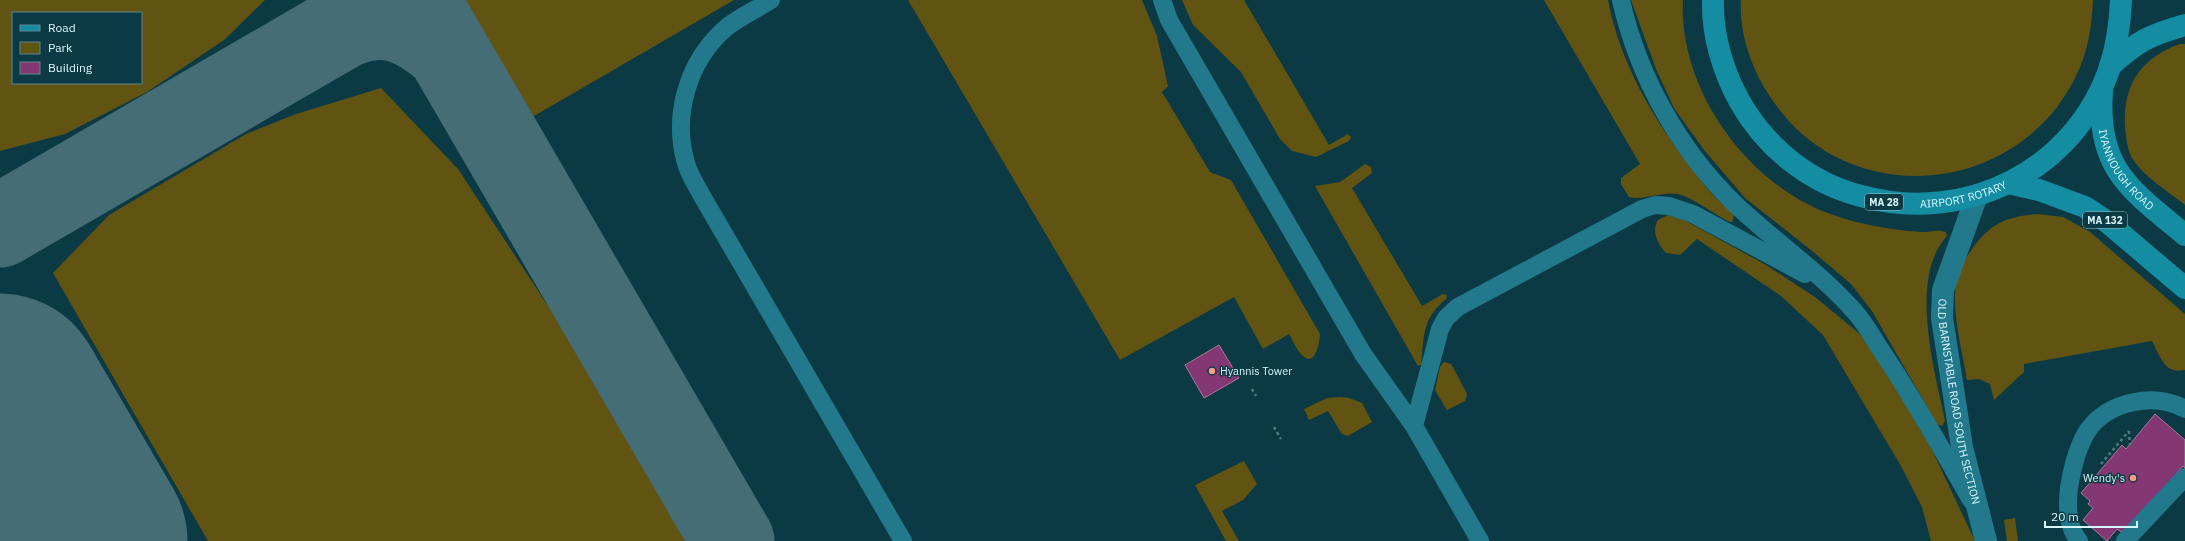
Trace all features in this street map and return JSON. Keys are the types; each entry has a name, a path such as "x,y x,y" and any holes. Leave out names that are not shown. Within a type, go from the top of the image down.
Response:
{"main road":[{"name":"AIRPORT ROTARY","path":"1713,0 1719,50 1735,92 1759,131 1792,162 1831,186 1875,200 1897,204 1920,205 1943,203 1977,195 2008,183 2028,172 2063,143 2078,126 2102,87 2110,66 2120,22 2120,0"},
{"name":"MA 28","path":"2110,66 2134,45 2156,33 2185,25"},
{"name":"IYANNOUGH ROAD","path":"2102,87 2100,116 2111,162 2133,191 2185,235"},
{"name":"MA 132","path":"2008,183 2039,190 2085,207 2106,221 2185,288"}],"street":[{"name":"OLD BARNSTABLE ROAD SOUTH SECTION","path":"1977,195 1943,290 1942,318 1962,447 1986,541"}],"lane":[{"path":"771,0 728,27 713,40 700,58 685,89 682,110 682,145 686,165 702,196 903,541"},
{"path":"1162,0 1169,20 1363,354 1414,426 1480,541"},
{"path":"1621,0 1626,23 1666,115 1703,168 1735,204 1856,313 1911,395 1978,514"},
{"path":"1414,426 1440,329 1446,318 1458,308 1642,209 1655,205 1670,206 1693,214 1830,288"},
{"path":"2078,541 2069,518 2068,498 2072,468 2082,441 2089,430 2102,417 2110,412 2150,399 2167,401 2185,409"},
{"path":"2125,541 2185,477"}],"path":[{"path":"1252,389 1256,396"},
{"path":"1274,427 1281,439"}],"green space":[{"path":"0,0 265,0 224,40 147,92 65,134 0,151"},
{"path":"459,0 734,0 534,116 527,115 524,112"},
{"path":"908,0 1142,0 1157,36 1168,86 1162,92 1210,172 1231,180 1320,334 1318,347 1314,356 1311,359 1307,359 1303,356 1297,349 1289,334 1263,349 1234,297 1120,360"},
{"path":"1182,0 1244,0 1329,145 1348,134 1351,137 1349,141 1316,157 1292,151 1280,139 1241,72 1193,25"},
{"path":"1544,0 1608,0 1621,47 1630,69 1653,113 1680,154 1709,191 1729,209 1734,216 1732,222 1724,219 1691,199 1678,194 1672,193 1640,198 1629,197 1621,184 1621,178 1640,164"},
{"path":"1631,0 1683,0 1684,29 1689,57 1699,85 1712,111 1729,136 1748,159 1769,179 1807,204 1848,220 1897,230 1946,232 1947,236 1935,254 1929,276 1927,300 1931,352 1945,421 1942,426 1937,424 1872,311 1851,284 1811,250 1745,198 1704,150 1674,108 1656,69"},
{"path":"1741,0 2093,0 2089,39 2084,58 2076,76 2057,107 2032,133 2004,153 1972,167 1938,175 1903,176 1868,169 1834,156 1813,143 1794,126 1771,98 1754,67 1743,34"},
{"path":"2180,44 2185,44 2185,205 2150,178 2137,165 2129,151 2125,126 2127,97 2137,74 2155,57"},
{"path":"381,88 458,169 604,391 691,541 208,541 53,273 109,215 246,134 296,114"},
{"path":"1365,164 1371,167 1372,173 1352,188 1422,306 1443,294 1447,295 1446,299 1432,313 1428,321 1424,337 1421,365 1418,366 1315,186 1340,182"},
{"path":"2037,214 2063,217 2090,232 2185,314 2185,370 2172,370 2167,367 2160,358 2152,341 2024,364 2024,372 1994,400 1990,384 1979,379 1967,380 1955,310 1956,283 1959,271 1975,245 1988,231 2009,219"},
{"path":"1668,215 1686,221 1766,265 1815,297 1861,335 1888,373 1933,452 1975,541 1931,541 1922,507 1901,466 1823,335 1781,296 1697,239 1680,255 1666,253 1656,238 1655,229 1658,220"},
{"path":"1444,362 1451,364 1467,394 1465,401 1447,410 1435,390 1440,367"},
{"path":"1327,398 1349,398 1362,403 1372,422 1348,436 1342,434 1328,411 1309,420 1304,409"},
{"path":"1244,461 1257,484 1243,500 1222,511 1239,541 1226,541 1195,485"},
{"path":"2015,518 2018,541 2007,541 2004,520"}],"building":[{"name":"Hyannis Tower","path":"1219,345 1239,378 1204,398 1185,365"},
{"name":"Wendy's","path":"2155,414 2185,440 2185,468 2183,466 2124,534 2117,529 2107,541 2083,520 2093,508 2088,504 2090,501 2081,493 2122,445 2126,449"}],"taxiway":[{"path":"418,0 733,541"},
{"path":"0,226 343,27 372,19 398,21 422,31 446,49"}],"runway":[{"path":"0,397 84,541"}],"place":[{"name":"Hyannis Tower","path":"1212,371"},
{"name":"Wendy's","path":"2133,478"}]}
